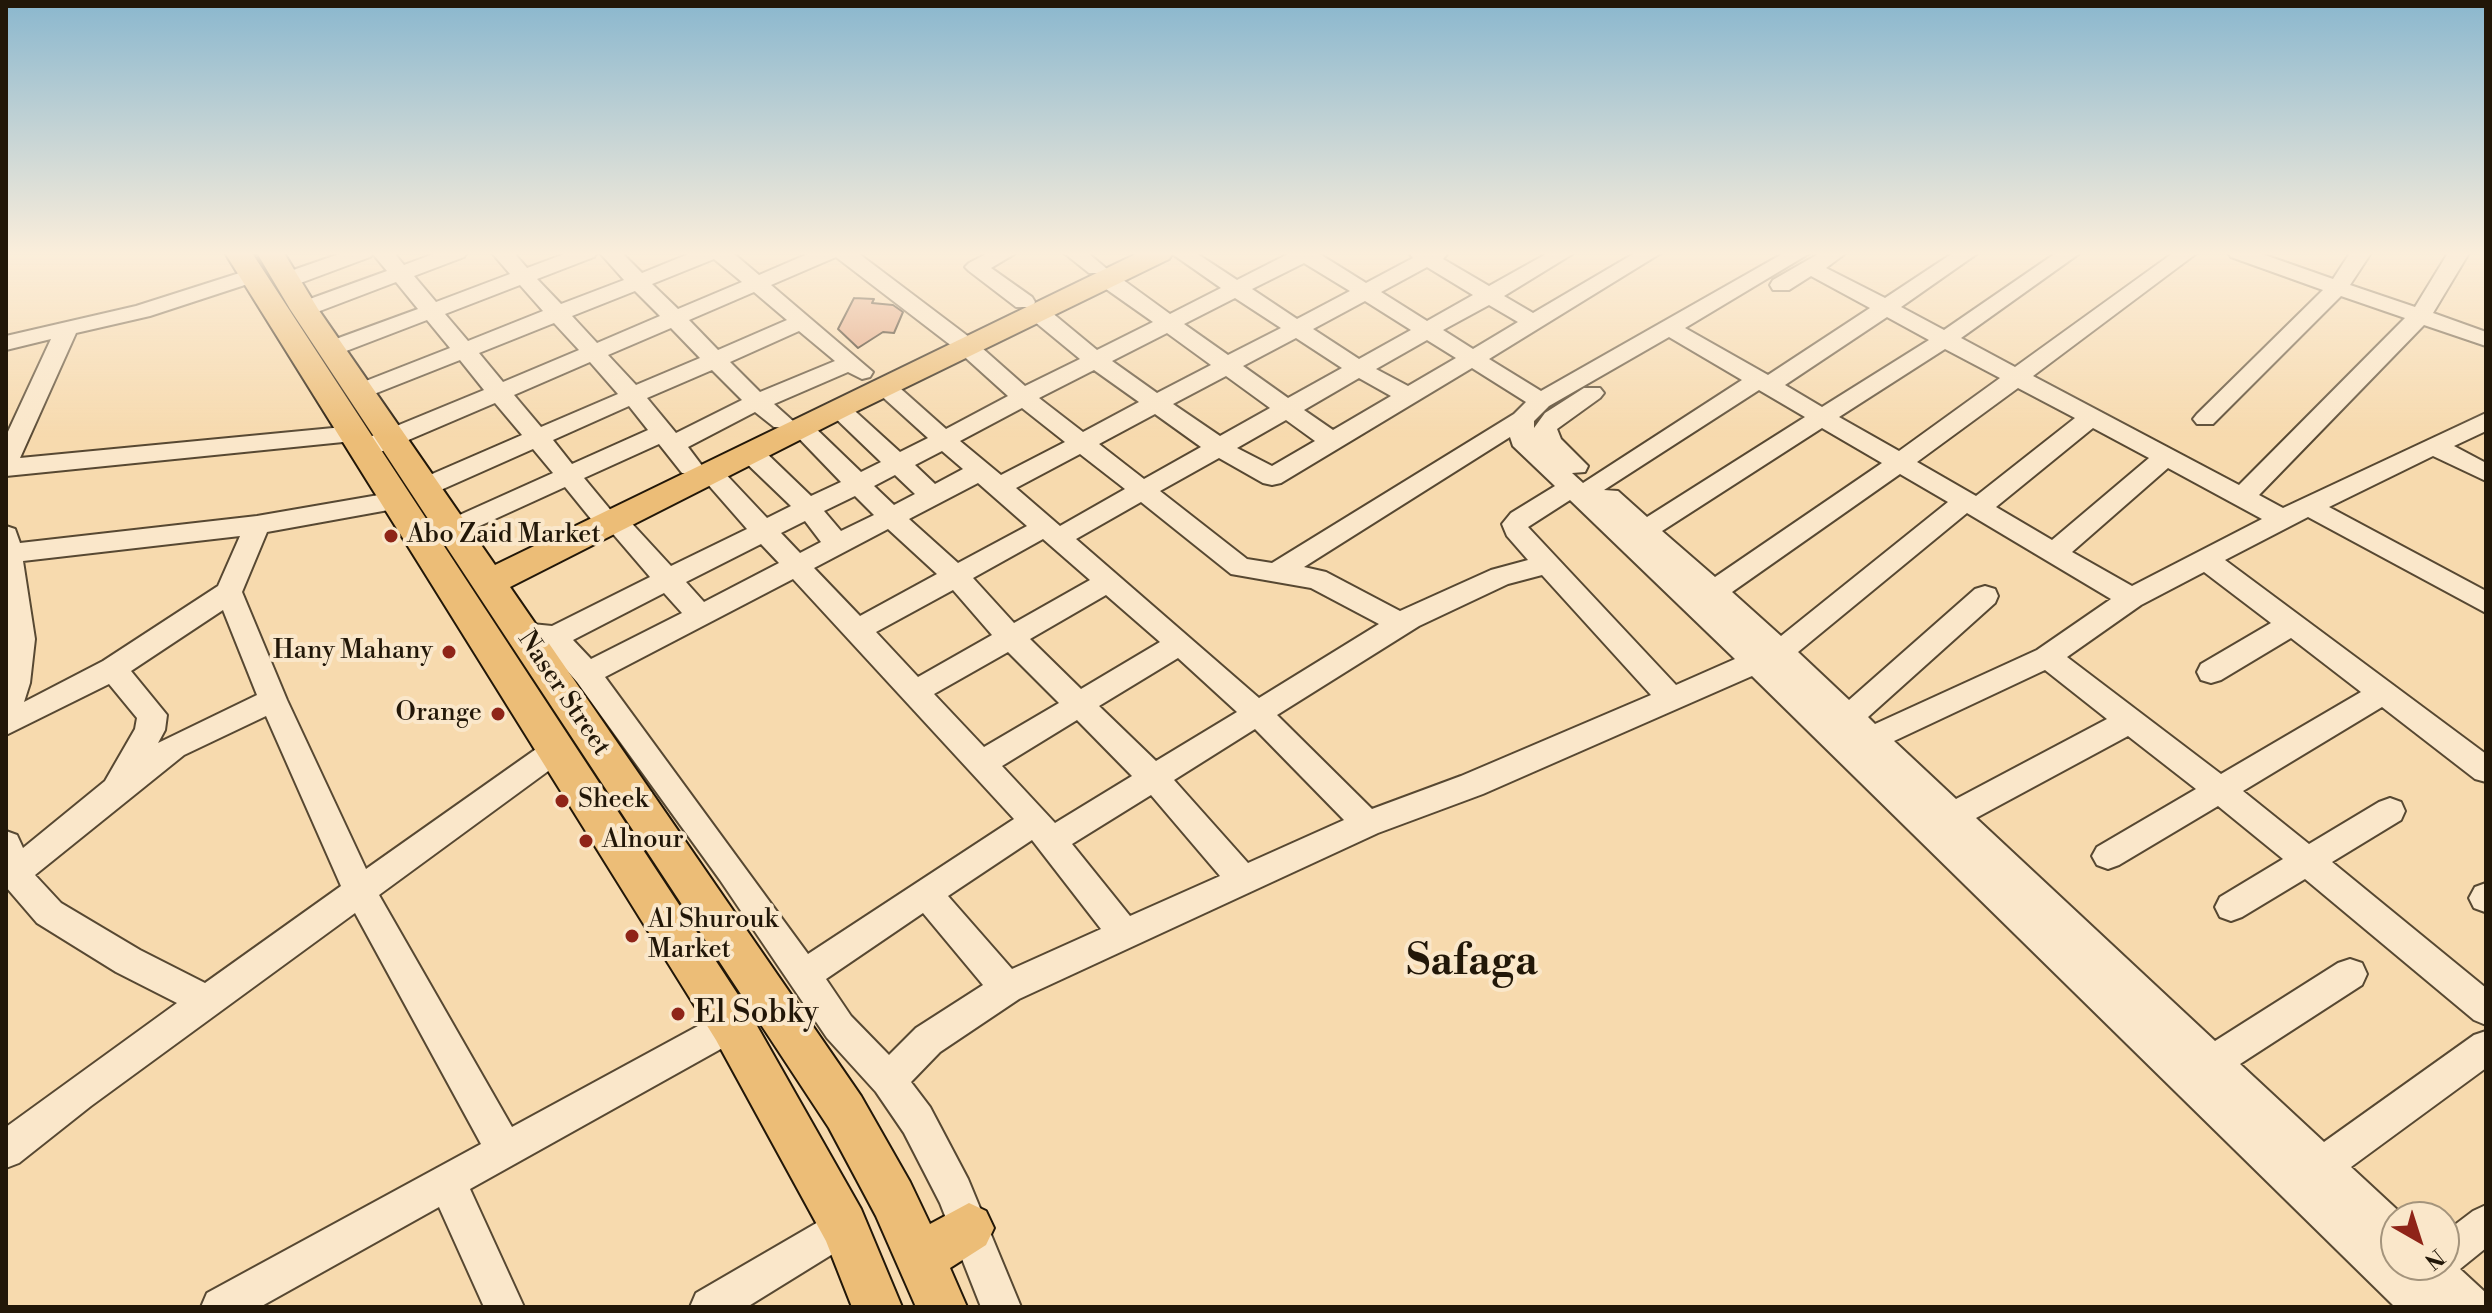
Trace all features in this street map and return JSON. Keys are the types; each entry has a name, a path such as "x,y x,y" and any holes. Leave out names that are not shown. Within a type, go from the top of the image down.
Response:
{"main road":[{"name":"Naser Street","path":"305,314 370,440 425,510 538,635 684,875 845,1112 893,1199 942,1307"},
{"name":"Naser Street","path":"305,314 329,359 361,391 370,440"},
{"path":"684,454 751,453 868,375 959,341 1016,314"},
{"path":"484,576 607,517 684,454 838,408 868,375"},
{"name":"Naser Street","path":"425,510 556,750 732,1025 844,1226 877,1307"},
{"path":"649,895 677,901 684,875"},
{"path":"920,1258 969,1228"}],"street":[{"path":"6,343 129,314"},
{"path":"329,359 426,314"},
{"path":"433,314 539,436 566,476 700,615"},
{"path":"361,391 555,314"},
{"path":"559,314 684,454 798,566 1043,831 1124,933"},
{"path":"670,314 757,402 791,424 859,483 892,518 955,575 1010,637 1153,777 1243,880"},
{"path":"6,468 370,440 499,393 686,314"},
{"path":"792,314 990,479 1256,712 1367,824"},
{"path":"924,314 1079,443 1240,567 1317,579 1401,624"},
{"path":"1040,314 1095,360 1221,449 1270,478 1548,314"},
{"path":"1158,314 1333,442"},
{"path":"1001,1307 955,1192 917,1120 889,1080 855,1047 802,976 731,870 587,674 538,635 666,578 859,483 1188,314"},
{"path":"1275,314 1361,370 1410,397"},
{"path":"587,674 934,497 990,479 1079,443 1322,314"},
{"path":"1400,314 1474,360 1531,410"},
{"path":"857,630 955,575 1143,492 1458,314"},
{"path":"1520,314 1534,323"},
{"path":"1709,314 1561,412 1545,429 1550,443 1584,485 1768,658 1849,717 2380,1220"},
{"path":"1673,700 1519,533 1515,524 1764,383 1873,314"},
{"path":"1898,314 2283,519"},
{"path":"1646,529 1981,314"},
{"path":"1713,592 1899,463 2103,314"},
{"path":"2205,419 2311,314"},
{"path":"2415,314 2486,339"},
{"path":"2242,497 2420,316"},
{"path":"425,510 539,436 801,322"},
{"path":"6,462 12,433 66,330"},
{"path":"1678,333 2131,598"},
{"path":"1277,572 1531,410 1678,333"},
{"path":"6,711 21,656 8,544 425,510 566,476 684,454 757,402 868,375"},
{"path":"838,408 934,497"},
{"path":"1531,410 1520,434 1526,446 1646,529 1713,592 1815,718 2423,1307"},
{"path":"889,1080 928,1040 1007,988 1367,824 1472,785 1768,658 2092,417"},
{"path":"1871,739 2047,657 2131,598 2283,519 2486,421"},
{"path":"2435,447 2486,473"},
{"path":"751,453 807,507 839,546"},
{"path":"2054,553 2166,457"},
{"path":"2311,508 2486,603"},
{"path":"6,724 113,669 229,592 257,525"},
{"path":"2205,559 2486,770"},
{"path":"802,976 926,893 1153,777 1401,624 1466,591 1510,574 1549,564"},
{"path":"915,692 1106,583"},
{"path":"229,592 273,700 360,892 504,1149"},
{"path":"1849,717 1985,596"},
{"path":"2211,672 2292,624"},
{"path":"981,764 1179,644"},
{"path":"2047,657 2305,860 2486,1009"},
{"path":"113,669 152,715 150,730 116,790"},
{"path":"2108,856 2383,693"},
{"path":"207,1001 128,961 49,913 12,873 174,747 273,700"},
{"path":"1953,816 2129,721"},
{"path":"6,1150 556,750"},
{"path":"2231,907 2390,811"},
{"path":"926,893 1007,988"},
{"path":"2213,1062 2350,974"},
{"path":"221,1307 732,1025"},
{"path":"2322,1165 2486,1047"},
{"path":"448,1183 504,1307"},
{"path":"2460,1244 2486,1224"},
{"path":"710,1307 844,1226"},
{"path":"2450,1281 2472,1307"}],"building":[{"path":"846,314 902,314 894,333 883,332 858,348 838,329"}],"place":[{"name":"Abo Zaid Market","path":"391,536"},
{"name":"Hany Mahany","path":"449,652"},
{"name":"Orange","path":"498,714"},
{"name":"Sheek","path":"562,801"},
{"name":"Alnour","path":"586,841"},
{"name":"Al Shurouk Market","path":"632,936"},
{"name":"El Sobky","path":"678,1014"}],"district":[{"name":"Safaga","path":"1472,964"}]}
